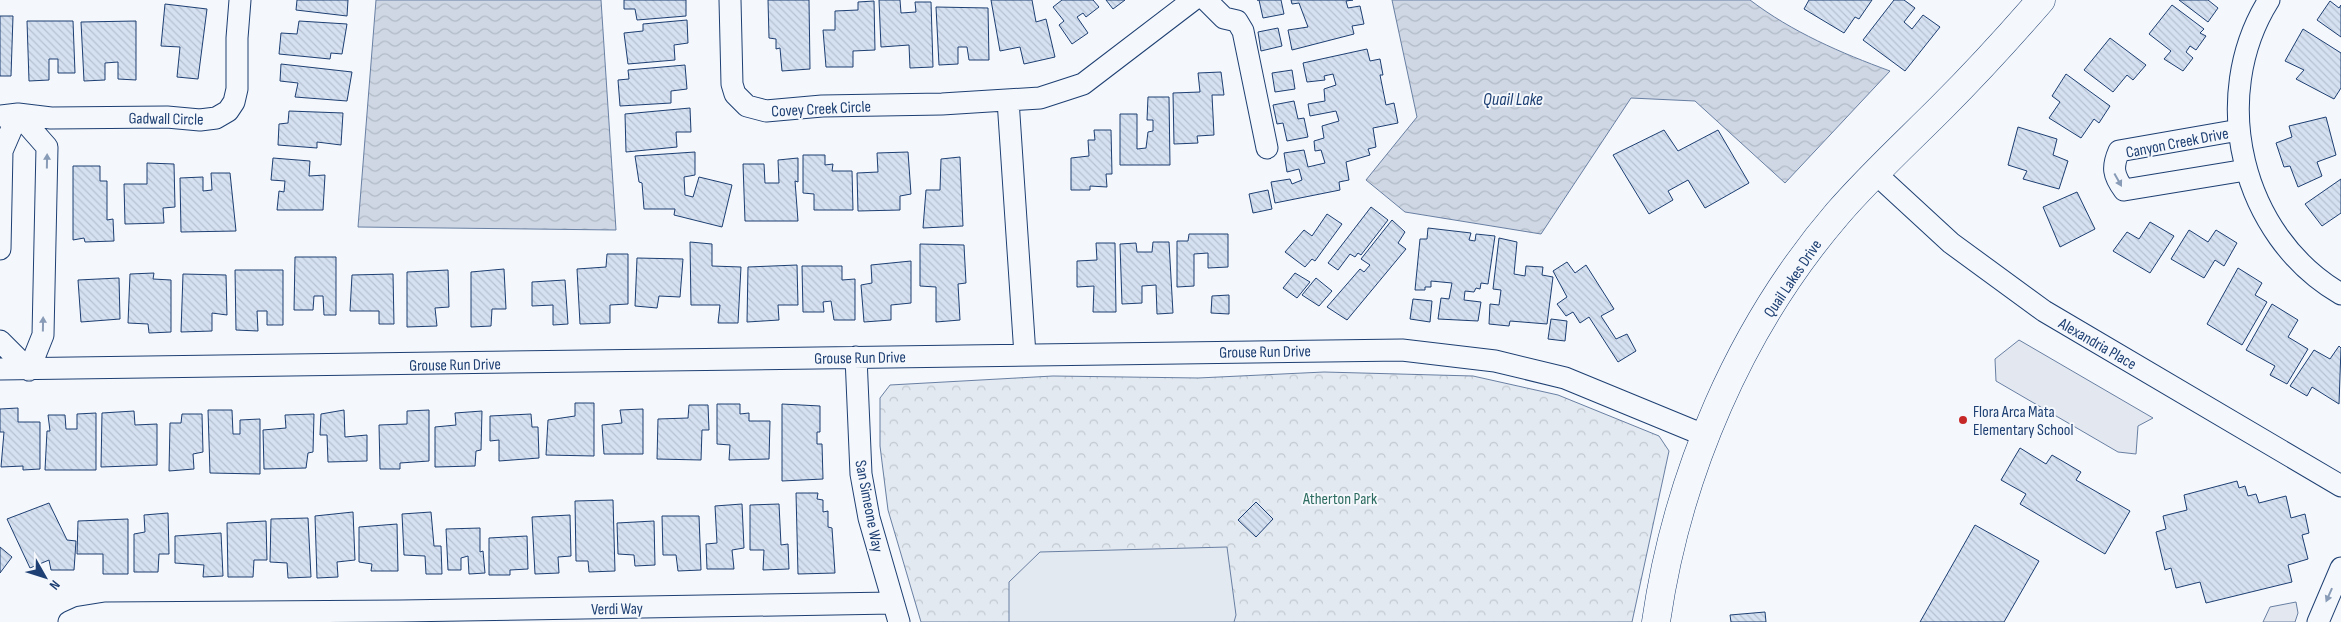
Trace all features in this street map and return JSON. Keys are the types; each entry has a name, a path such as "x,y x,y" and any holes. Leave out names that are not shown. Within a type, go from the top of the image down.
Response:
{"main road":[{"name":"Quail Lakes Drive","path":"1656,622 1662,582 1681,504 1706,436 1733,374 1768,310 1812,247 1875,173 1961,88 2041,0"}],"street":[{"name":"Gadwall Circle","path":"9,115 51,118 167,118 200,120 216,118 228,111 234,102 238,89 237,38 240,0"},
{"name":"Covey Creek Circle","path":"730,0 732,84 735,94 747,106 755,110 1040,98 1083,84 1193,0"},
{"path":"1206,0 1224,18 1237,21 1243,31 1268,148"},
{"path":"2239,130 2237,112 2242,76 2259,16 2270,0"},
{"path":"1008,100 1025,355"},
{"path":"0,249 2,151 9,115 47,147 43,335 29,370 0,341"},
{"name":"Canyon Creek Drive","path":"2246,170 2124,190 2113,170 2119,151 2239,130 2246,170 2248,182 2281,239 2315,276 2341,294"},
{"name":"Alexandria Place","path":"1875,173 1951,243 2044,311 2341,486"},
{"name":"Grouse Run Drive","path":"0,369 1374,350 1449,354 1495,361 1565,378 1706,436"},
{"name":"San Simeone Way","path":"856,357 861,474 869,518 896,613"},
{"path":"2318,622 2341,568"},
{"name":"Verdi Way","path":"69,622 80,617 105,613 162,618 896,613"}],"green space":[{"name":"Atherton Park","path":"1324,372 1473,376 1558,395 1659,436 1669,451 1632,622 921,622 888,510 880,446 880,398 890,385 1053,376 1198,378"},
{"path":"1227,547 1236,615 1234,622 1009,622 1009,582 1040,552"}],"shaded area":[{"path":"2019,340 2153,418 2138,426 2136,454 2118,452 1996,381 1995,359"},
{"path":"2296,602 2298,613 2295,622 2263,622 2270,607"}],"water":[{"path":"376,0 601,0 616,230 358,227"},
{"name":"Quail Lake","path":"1392,0 1750,0 1766,12 1817,41 1890,71 1785,183 1695,101 1631,98 1541,234 1405,212 1366,180 1417,117"}],"building":[{"path":"297,0 348,0 347,16 296,10"},
{"path":"624,0 686,0 686,16 637,20 635,9 624,9"},
{"path":"768,0 809,0 810,69 782,71 780,48 776,49 776,39 769,38"},
{"path":"879,0 900,0 901,13 916,12 915,2 931,2 933,67 910,68 909,45 881,47"},
{"path":"991,0 1032,0 1036,22 1046,19 1055,57 1024,64 1020,47 1000,51"},
{"path":"1062,0 1093,0 1099,7 1086,17 1083,13 1077,17 1088,33 1072,44 1059,25 1064,21 1053,7"},
{"path":"1106,0 1125,0 1113,9"},
{"path":"1259,0 1281,0 1284,14 1263,18"},
{"path":"1291,0 1353,0 1346,1 1348,8 1360,6 1364,24 1352,26 1354,34 1292,50 1288,30 1308,27 1299,3 1292,4"},
{"path":"1809,0 1872,0 1859,19 1855,17 1844,33 1804,9"},
{"path":"1894,0 1904,0 1915,8 1904,22 1912,29 1923,15 1940,27 1905,71 1863,40"},
{"path":"2179,0 2208,0 2218,8 2208,22"},
{"path":"874,1 875,50 853,51 853,67 826,67 823,30 835,30 835,11 858,10 858,2"},
{"path":"2330,1 2339,8 2341,5 2341,37 2317,20"},
{"path":"165,4 207,9 198,79 177,77 180,47 161,46"},
{"path":"2172,5 2204,29 2200,33 2206,36 2196,50 2190,46 2186,52 2193,58 2183,71 2164,59 2171,51 2149,34"},
{"path":"936,7 988,8 989,60 969,60 967,47 958,47 958,64 939,65"},
{"path":"0,16 13,16 11,76 0,76"},
{"path":"687,20 688,43 674,45 675,60 628,64 624,33 643,31 643,24"},
{"path":"27,21 73,21 75,73 58,73 58,59 49,59 49,80 29,81"},
{"path":"136,21 136,80 118,79 118,62 105,63 105,80 84,81 81,22"},
{"path":"299,21 347,24 342,54 331,53 330,59 279,54 281,33 297,34"},
{"path":"1278,28 1282,46 1261,51 1258,32"},
{"path":"2303,29 2341,53 2341,88 2334,99 2296,79 2304,70 2285,61"},
{"path":"2110,38 2146,65 2133,80 2127,75 2113,92 2084,70"},
{"path":"1367,49 1370,61 1380,59 1383,75 1380,75 1386,105 1394,103 1398,123 1373,128 1376,147 1368,149 1370,155 1346,162 1349,180 1339,182 1340,190 1275,203 1271,182 1290,179 1292,184 1302,180 1299,169 1287,172 1284,153 1304,150 1308,167 1325,163 1321,150 1315,151 1314,141 1324,138 1322,126 1339,121 1336,111 1310,116 1308,104 1325,101 1324,89 1336,85 1333,74 1324,76 1325,80 1307,82 1303,63"},
{"path":"281,64 352,72 347,101 295,97 298,83 280,81"},
{"path":"685,65 687,89 671,91 671,103 620,106 618,80 629,79 628,70"},
{"path":"1292,70 1295,89 1275,92 1272,73"},
{"path":"1221,72 1224,95 1212,95 1214,135 1197,136 1198,143 1174,144 1173,93 1200,92 1198,73"},
{"path":"2066,74 2110,106 2099,123 2094,119 2081,138 2049,118 2060,102 2052,96"},
{"path":"1148,97 1169,97 1170,165 1120,165 1120,114 1137,114 1137,149 1146,148 1148,132 1153,131 1153,120 1147,120"},
{"path":"1294,101 1298,119 1304,118 1308,137 1287,141 1283,123 1277,124 1273,105"},
{"path":"690,108 691,132 676,132 677,147 626,152 625,114"},
{"path":"289,111 343,113 341,145 317,142 317,148 278,145 279,124 288,123"},
{"path":"2326,117 2336,155 2317,162 2322,176 2298,187 2290,166 2284,167 2276,143 2292,137 2289,126"},
{"path":"2018,127 2057,139 2053,155 2068,161 2059,189 2023,179 2027,171 2008,165"},
{"path":"1094,130 1111,130 1112,174 1106,174 1107,187 1090,186 1090,190 1071,190 1071,158 1089,156 1088,140 1095,140"},
{"path":"1664,130 1678,151 1718,130 1749,183 1705,208 1688,180 1668,191 1673,200 1649,214 1613,155"},
{"path":"695,152 695,175 684,177 685,195 693,197 699,177 732,185 722,227 674,215 675,209 644,209 642,183 639,182 635,156"},
{"path":"908,152 911,194 900,196 900,210 858,211 857,173 878,172 877,153"},
{"path":"803,155 825,155 825,165 833,164 832,171 852,171 853,210 814,210 814,194 803,193"},
{"path":"960,157 963,226 923,228 926,190 940,190 941,159"},
{"path":"273,158 310,161 309,176 325,175 323,210 277,210 279,191 284,192 285,181 271,180"},
{"path":"798,158 798,182 795,181 798,221 745,221 743,164 764,164 765,183 779,183 778,160"},
{"path":"147,163 174,164 175,207 163,208 164,223 125,224 124,184 147,184"},
{"path":"73,166 100,166 100,181 107,181 107,220 113,219 114,241 85,242 84,238 73,240"},
{"path":"211,173 230,173 236,231 181,232 180,178 203,177 203,191 212,190"},
{"path":"2341,179 2341,213 2322,226 2305,204"},
{"path":"1268,190 1272,209 1253,213 1249,194"},
{"path":"2077,192 2095,229 2060,247 2043,207"},
{"path":"1371,207 1388,220 1361,255 1358,253 1355,257 1350,254 1338,270 1328,263"},
{"path":"1327,214 1342,224 1315,261 1312,259 1305,267 1285,252 1304,230 1312,236"},
{"path":"1392,220 1405,232 1398,243 1406,249 1347,320 1327,307 1360,269 1364,272 1370,265 1361,259"},
{"path":"2150,222 2174,236 2150,273 2113,251 2127,232 2139,239"},
{"path":"1428,228 1471,233 1469,240 1475,241 1476,234 1495,236 1488,284 1481,283 1480,289 1476,288 1474,292 1465,291 1464,300 1481,302 1478,321 1438,319 1441,298 1449,299 1452,283 1431,281 1431,287 1425,287 1425,290 1415,290 1420,239 1427,239"},
{"path":"2189,230 2208,242 2216,230 2237,243 2224,266 2215,260 2204,278 2171,259"},
{"path":"1189,234 1228,234 1228,267 1208,268 1208,253 1194,254 1194,286 1177,287 1177,241 1188,241"},
{"path":"1499,238 1517,242 1514,274 1525,276 1526,266 1543,267 1542,275 1553,277 1547,324 1510,321 1509,326 1489,324 1490,304 1499,305 1501,290 1493,289"},
{"path":"690,242 712,244 712,266 741,267 738,323 718,323 720,305 691,305"},
{"path":"1153,242 1169,242 1173,313 1157,314 1156,285 1142,286 1142,303 1122,304 1120,244 1136,243 1137,252 1152,252"},
{"path":"1096,243 1115,243 1116,312 1093,312 1094,286 1077,287 1077,261 1097,260"},
{"path":"920,244 964,245 966,283 958,284 960,320 936,322 936,287 920,286"},
{"path":"607,254 628,254 628,304 610,305 610,323 580,324 577,269 606,267"},
{"path":"295,257 336,257 336,315 324,315 323,296 314,296 313,310 294,310"},
{"path":"637,258 683,259 680,297 659,296 657,308 635,306"},
{"path":"911,261 911,303 891,305 891,320 864,322 861,285 872,283 871,265"},
{"path":"1567,262 1575,273 1586,265 1614,309 1601,316 1616,339 1627,334 1636,351 1618,362 1589,317 1580,323 1573,312 1566,316 1557,304 1567,297 1553,271"},
{"path":"797,265 798,305 778,305 779,320 747,322 748,267"},
{"path":"802,266 842,266 842,280 855,279 855,320 834,320 831,301 823,302 824,312 803,312"},
{"path":"2238,268 2262,283 2255,295 2267,302 2242,345 2207,324"},
{"path":"504,269 506,309 492,309 491,326 471,327 471,272"},
{"path":"235,270 283,270 283,325 267,325 267,311 257,311 258,331 236,330"},
{"path":"448,270 449,307 435,308 437,326 407,327 407,272"},
{"path":"154,273 153,279 171,280 171,332 149,333 148,324 128,323 130,274"},
{"path":"1295,273 1310,282 1297,298 1283,288"},
{"path":"183,274 226,275 227,315 212,313 212,331 181,332"},
{"path":"393,274 394,324 379,324 379,311 350,311 352,275"},
{"path":"119,278 120,319 81,322 78,280"},
{"path":"1316,278 1332,291 1319,306 1302,295"},
{"path":"565,280 568,324 553,325 553,305 532,306 532,282"},
{"path":"1229,295 1229,314 1211,313 1212,296"},
{"path":"1413,299 1432,301 1430,322 1410,319"},
{"path":"2272,304 2298,320 2288,337 2308,349 2287,384 2270,375 2275,366 2246,350"},
{"path":"1551,319 1567,321 1565,341 1548,339"},
{"path":"2339,346 2341,348 2339,404 2312,387 2307,396 2290,386 2314,350 2330,359"},
{"path":"575,403 594,403 594,456 546,455 548,420 575,416"},
{"path":"717,404 740,404 740,414 749,413 749,421 770,421 769,459 729,460 730,445 717,444"},
{"path":"782,404 820,406 820,432 817,432 817,444 822,444 823,479 782,481"},
{"path":"689,405 708,405 709,430 702,430 701,460 657,459 658,419 688,418"},
{"path":"18,408 18,422 40,422 40,469 23,470 23,466 1,467 4,432 0,432 0,409"},
{"path":"643,409 643,454 604,454 602,425 622,423 620,410"},
{"path":"208,410 232,410 233,434 240,434 240,420 260,419 260,474 210,473"},
{"path":"344,410 345,437 367,435 367,461 328,462 327,435 320,435 321,414"},
{"path":"429,410 429,461 400,463 400,469 380,469 379,425 407,424 407,411"},
{"path":"134,411 135,425 157,424 157,465 101,467 102,413"},
{"path":"482,411 481,450 476,451 475,466 435,467 435,427 456,425 455,413"},
{"path":"96,413 96,470 45,470 47,431 50,431 48,415 65,415 66,429 77,429 77,414"},
{"path":"182,414 202,414 203,452 193,454 194,469 169,471 170,423 181,423"},
{"path":"314,414 313,452 308,453 306,468 264,469 263,430 286,428 285,415"},
{"path":"531,414 532,427 538,427 539,458 499,461 499,440 490,441 490,416"},
{"path":"2020,448 2046,464 2052,455 2081,472 2076,480 2130,511 2105,554 2020,504 2026,494 2001,480"},
{"path":"2237,481 2239,488 2245,486 2248,496 2256,494 2259,503 2286,496 2291,518 2305,514 2309,533 2302,535 2308,559 2288,565 2292,582 2206,603 2200,582 2176,588 2171,568 2165,570 2156,532 2166,529 2163,516 2187,510 2184,495"},
{"path":"796,493 818,493 817,499 823,500 823,512 828,511 828,527 832,528 835,573 798,574"},
{"path":"613,500 615,571 589,572 588,561 576,561 575,501"},
{"path":"1256,502 1273,519 1256,537 1238,520"},
{"path":"49,503 67,540 76,541 74,570 51,570 49,560 30,568 7,519"},
{"path":"742,504 744,548 732,550 734,569 707,569 706,544 717,543 715,506"},
{"path":"779,504 781,545 788,544 789,569 763,570 764,550 750,550 750,505"},
{"path":"353,512 355,560 337,562 338,577 317,578 315,516"},
{"path":"431,512 434,546 441,546 442,574 426,574 425,556 404,555 402,514"},
{"path":"168,513 169,554 159,554 158,572 134,572 134,534 145,532 144,515"},
{"path":"570,515 571,556 558,557 559,573 535,574 532,517"},
{"path":"662,516 699,516 701,570 678,571 676,555 663,555"},
{"path":"308,518 311,577 288,578 287,563 270,562 271,519"},
{"path":"128,519 128,574 103,574 103,554 77,554 78,521"},
{"path":"266,521 267,560 254,560 253,577 228,577 227,523"},
{"path":"654,521 655,565 635,566 634,555 618,554 617,523"},
{"path":"397,524 398,571 371,571 372,564 359,562 359,527"},
{"path":"1975,525 2039,561 2004,622 1920,622"},
{"path":"480,528 480,552 483,551 485,573 469,574 468,556 461,558 461,570 448,570 446,529"},
{"path":"221,533 223,576 203,577 204,565 175,563 175,536"},
{"path":"527,536 528,569 510,570 510,575 489,575 489,538"},
{"path":"0,547 12,557 0,573"},
{"path":"1765,612 1766,622 1731,622 1730,615"}],"place":[{"name":"Flora Arca Mata Elementary School","path":"1963,420"}]}
